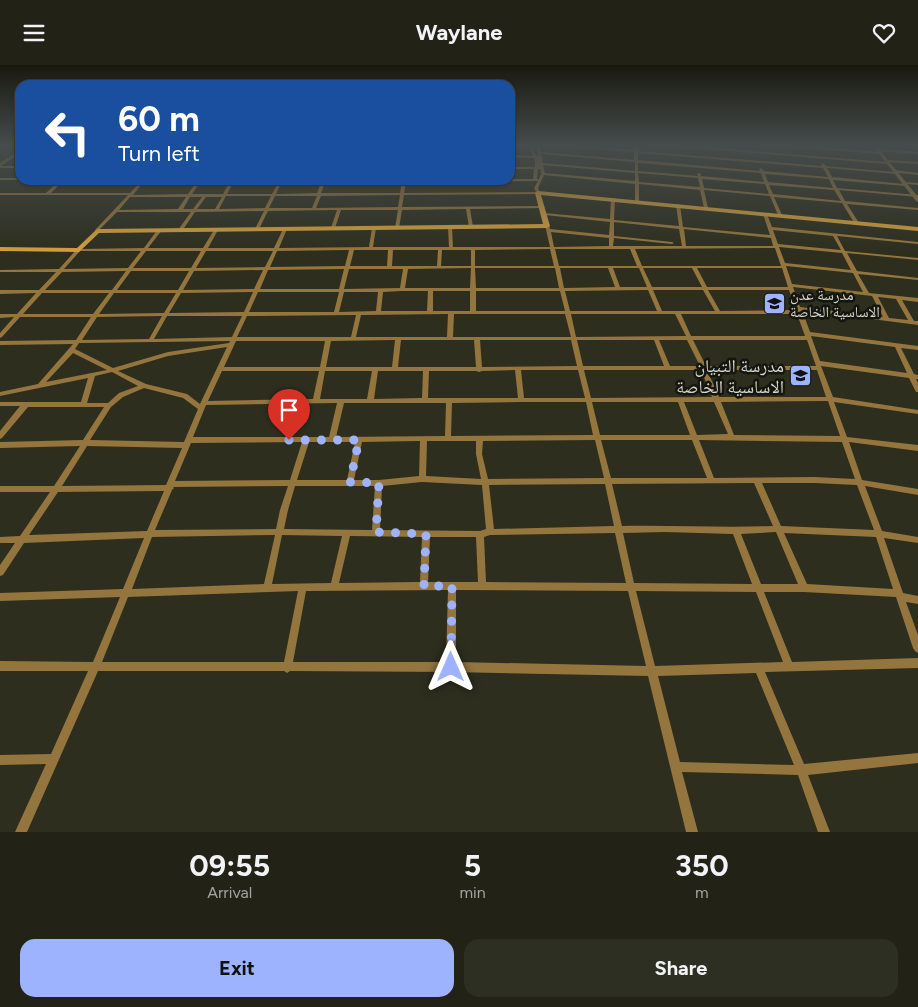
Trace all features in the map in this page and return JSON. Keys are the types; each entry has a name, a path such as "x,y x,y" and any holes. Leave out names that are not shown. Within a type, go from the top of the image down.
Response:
{"main road":[{"path":"0,249 79,249 97,231 450,227 548,228 538,193 918,229"}],"street":[{"path":"0,194 204,196 538,193 536,188 540,181"},
{"path":"613,181 918,209"},
{"path":"680,181 681,187"},
{"path":"701,181 706,208"},
{"path":"735,181 917,197"},
{"path":"832,181 857,223"},
{"path":"865,181 918,184"},
{"path":"903,181 917,197"},
{"path":"636,183 636,201"},
{"path":"767,183 780,215"},
{"path":"47,194 57,185"},
{"path":"97,231 139,185"},
{"path":"180,210 187,196 196,185"},
{"path":"216,210 231,185"},
{"path":"257,229 279,185"},
{"path":"314,209 323,185"},
{"path":"397,228 403,185"},
{"path":"457,193 458,185"},
{"path":"479,185 480,193"},
{"path":"813,188 819,200"},
{"path":"492,193 496,208"},
{"path":"443,194 444,208"},
{"path":"351,209 355,195"},
{"path":"180,230 204,196"},
{"path":"611,248 613,199"},
{"path":"678,205 684,246"},
{"path":"468,208 471,227"},
{"path":"116,211 496,208 544,211 682,228 775,243 918,259"},
{"path":"333,229 339,209"},
{"path":"765,214 859,482 880,534 918,648"},
{"path":"450,227 451,248"},
{"path":"371,248 374,228"},
{"path":"684,246 548,228 556,267 576,339 617,529 692,832"},
{"path":"770,228 918,243"},
{"path":"21,832 95,667 219,369 285,229"},
{"path":"41,384 72,351 95,315 160,230"},
{"path":"150,341 216,230"},
{"path":"834,234 867,294"},
{"path":"0,336 79,249 611,248 775,243"},
{"path":"632,247 660,312"},
{"path":"336,313 352,248"},
{"path":"389,267 391,248"},
{"path":"439,267 440,248"},
{"path":"473,248 473,312"},
{"path":"0,271 193,268 694,268 783,266 918,279"},
{"path":"402,290 406,267"},
{"path":"610,267 618,288"},
{"path":"694,268 718,312"},
{"path":"0,292 341,289 706,289 790,286 918,300"},
{"path":"430,312 431,289"},
{"path":"378,313 381,290"},
{"path":"874,295 886,318"},
{"path":"898,298 915,322"},
{"path":"0,316 799,310 915,322"},
{"path":"450,339 451,312"},
{"path":"677,312 703,367 732,437"},
{"path":"353,339 359,313"},
{"path":"0,343 233,342 328,339 656,339 808,336 918,348"},
{"path":"316,401 328,339"},
{"path":"394,369 398,339"},
{"path":"477,339 479,370"},
{"path":"656,339 667,367"},
{"path":"0,394 110,371 168,354 233,342"},
{"path":"897,345 915,377 918,390"},
{"path":"72,351 110,371 144,385 185,396 203,406 316,401 831,399 918,412"},
{"path":"219,369 479,370 818,365 915,377"},
{"path":"370,401 375,369"},
{"path":"518,369 521,401"},
{"path":"425,401 426,370"},
{"path":"83,405 92,375"},
{"path":"0,572 110,405 121,395 144,385"},
{"path":"680,400 712,481"},
{"path":"332,440 341,401"},
{"path":"448,439 449,401"},
{"path":"0,404 110,405"},
{"path":"0,436 26,405"},
{"path":"0,445 306,440 732,437 844,439 918,448"},
{"path":"422,479 424,439"},
{"path":"480,439 479,454 485,482 490,531"},
{"path":"267,589 292,482 306,440"},
{"path":"350,482 359,440"},
{"path":"0,489 292,482 379,483 422,479 485,482 859,482 918,492"},
{"path":"757,481 804,588"},
{"path":"376,532 379,483"},
{"path":"0,540 151,534 279,532 480,534 490,531 617,529 736,531 778,529 880,534 918,540"},
{"path":"736,531 789,666"},
{"path":"334,587 347,533"},
{"path":"424,586 426,534"},
{"path":"480,534 482,585"},
{"path":"0,597 303,587 482,585 804,588 900,594 918,600"},
{"path":"451,667 452,586"},
{"path":"287,668 303,587"},
{"path":"0,666 451,667 652,671 918,663"},
{"path":"759,668 824,832"},
{"path":"676,767 801,770 918,758"},
{"path":"0,760 53,759"}],"place":[{"name":"مدرسة عدن الاساسية الخاصة","path":"774,304"},
{"name":"مدرسة التبيان الاساسية الخاصة","path":"800,376"}],"route":[{"path":"289,440 359,440 350,482 379,483 376,532 426,534 424,586 452,586 451,667"}]}
